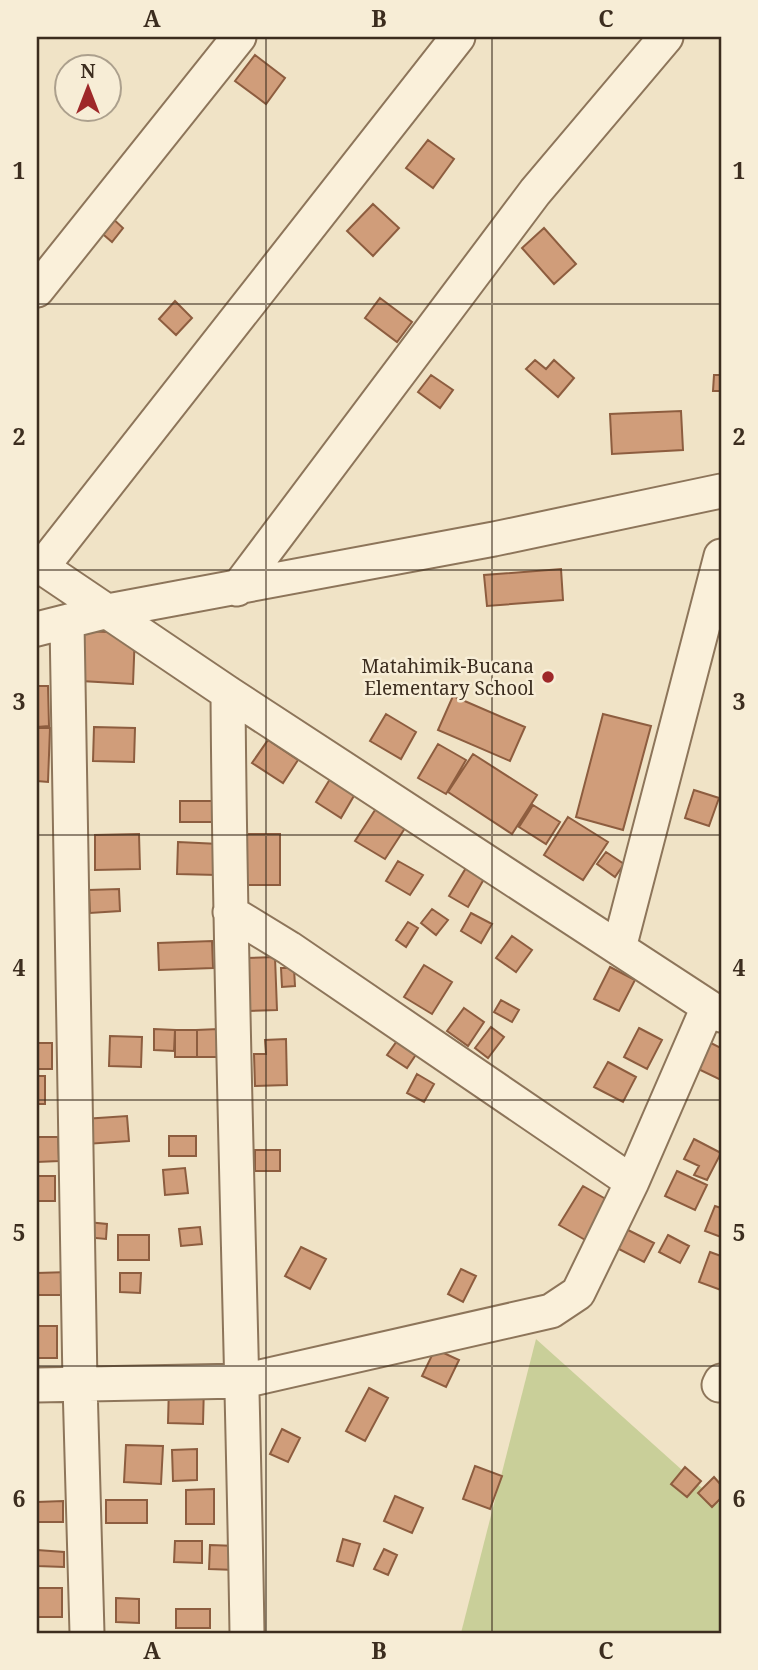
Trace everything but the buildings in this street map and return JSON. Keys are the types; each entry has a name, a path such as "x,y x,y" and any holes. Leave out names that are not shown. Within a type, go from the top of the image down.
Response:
{"street":[{"path":"37,290 239,37"},
{"path":"37,1385 243,1381 551,1311 578,1293 715,1011 228,693 39,566 457,37"},
{"path":"237,589 535,192 666,37"},
{"path":"88,1633 52,626 108,611 494,539 721,491"},
{"path":"620,948 721,556"},
{"path":"228,693 230,912 247,1633"},
{"path":"230,912 289,948 632,1182"}],"green space":[{"path":"536,1339 721,1505 721,1633 461,1633"}],"place":[{"name":"Matahimik-Bucana Elementary School","path":"548,677"}]}
